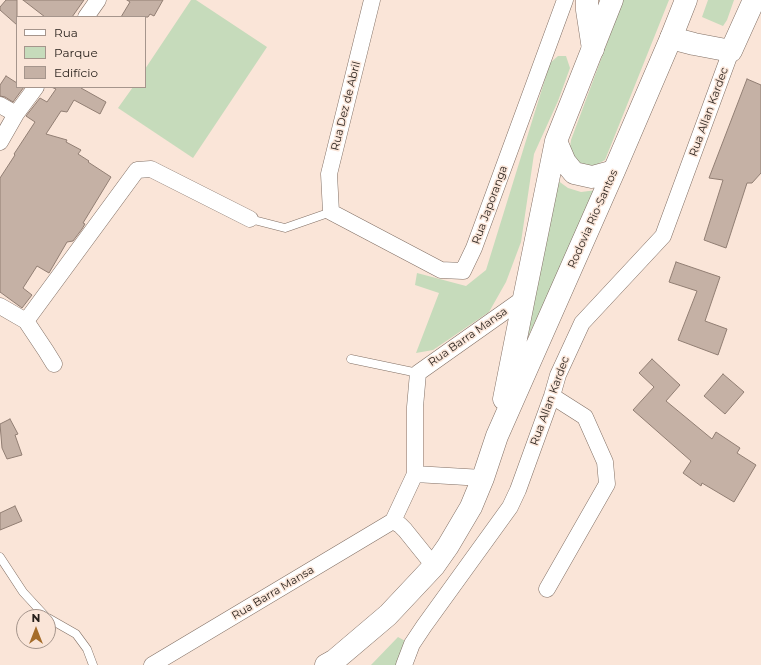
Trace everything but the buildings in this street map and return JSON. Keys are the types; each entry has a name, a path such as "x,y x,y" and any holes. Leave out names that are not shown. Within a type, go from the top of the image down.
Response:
{"main road":[{"path":"587,0 587,10 593,49"},
{"name":"Rodovia Rio-Santos","path":"497,436 556,141 612,0"},
{"name":"Rodovia Rio-Santos","path":"326,665 335,660 388,615 434,566 448,546 470,507 483,478 497,436 614,171 686,0"},
{"path":"671,38 731,51 754,0"},
{"path":"556,141 565,162 574,172 592,177 614,171"}],"street":[{"path":"87,16 98,0"},
{"name":"Rua Dez de Abril","path":"331,212 329,174 372,0"},
{"name":"Rua Japoranga","path":"331,212 441,270 463,271 474,248 565,0"},
{"name":"Rua Allan Kardec","path":"404,665 412,644 424,626 510,506 518,490 552,396 558,375 582,323 663,236 731,51"},
{"path":"0,142 16,114 35,88"},
{"path":"0,105 16,114"},
{"path":"26,321 137,170 151,169 250,219"},
{"name":"Rua Barra Mansa","path":"152,665 393,521 416,474 415,407 418,373 524,298"},
{"path":"0,306 26,321 54,364"},
{"path":"547,589 607,484 605,462 585,416 552,396"},
{"path":"416,474 483,478"},
{"path":"393,521 405,530 434,566"}],"lane":[{"path":"250,219 285,228 331,212"},
{"path":"351,359 418,373"},
{"path":"0,558 23,592 39,609"},
{"path":"56,623 76,634 87,648 93,665"}],"green space":[{"path":"191,0 196,0 267,47 193,158 118,108 132,88 146,88 146,68"},
{"path":"623,0 669,0 605,160 594,166 575,163 569,155 571,140"},
{"path":"708,0 734,0 727,20 723,26 702,17"},
{"path":"558,56 566,56 570,68 558,101 534,154 521,242 506,282 489,312 433,350 416,353 439,293 415,285 417,273 466,286 486,270 550,63"},
{"path":"557,180 568,188 581,192 597,190 526,341"},
{"path":"398,637 409,643 402,665 371,665"}]}
